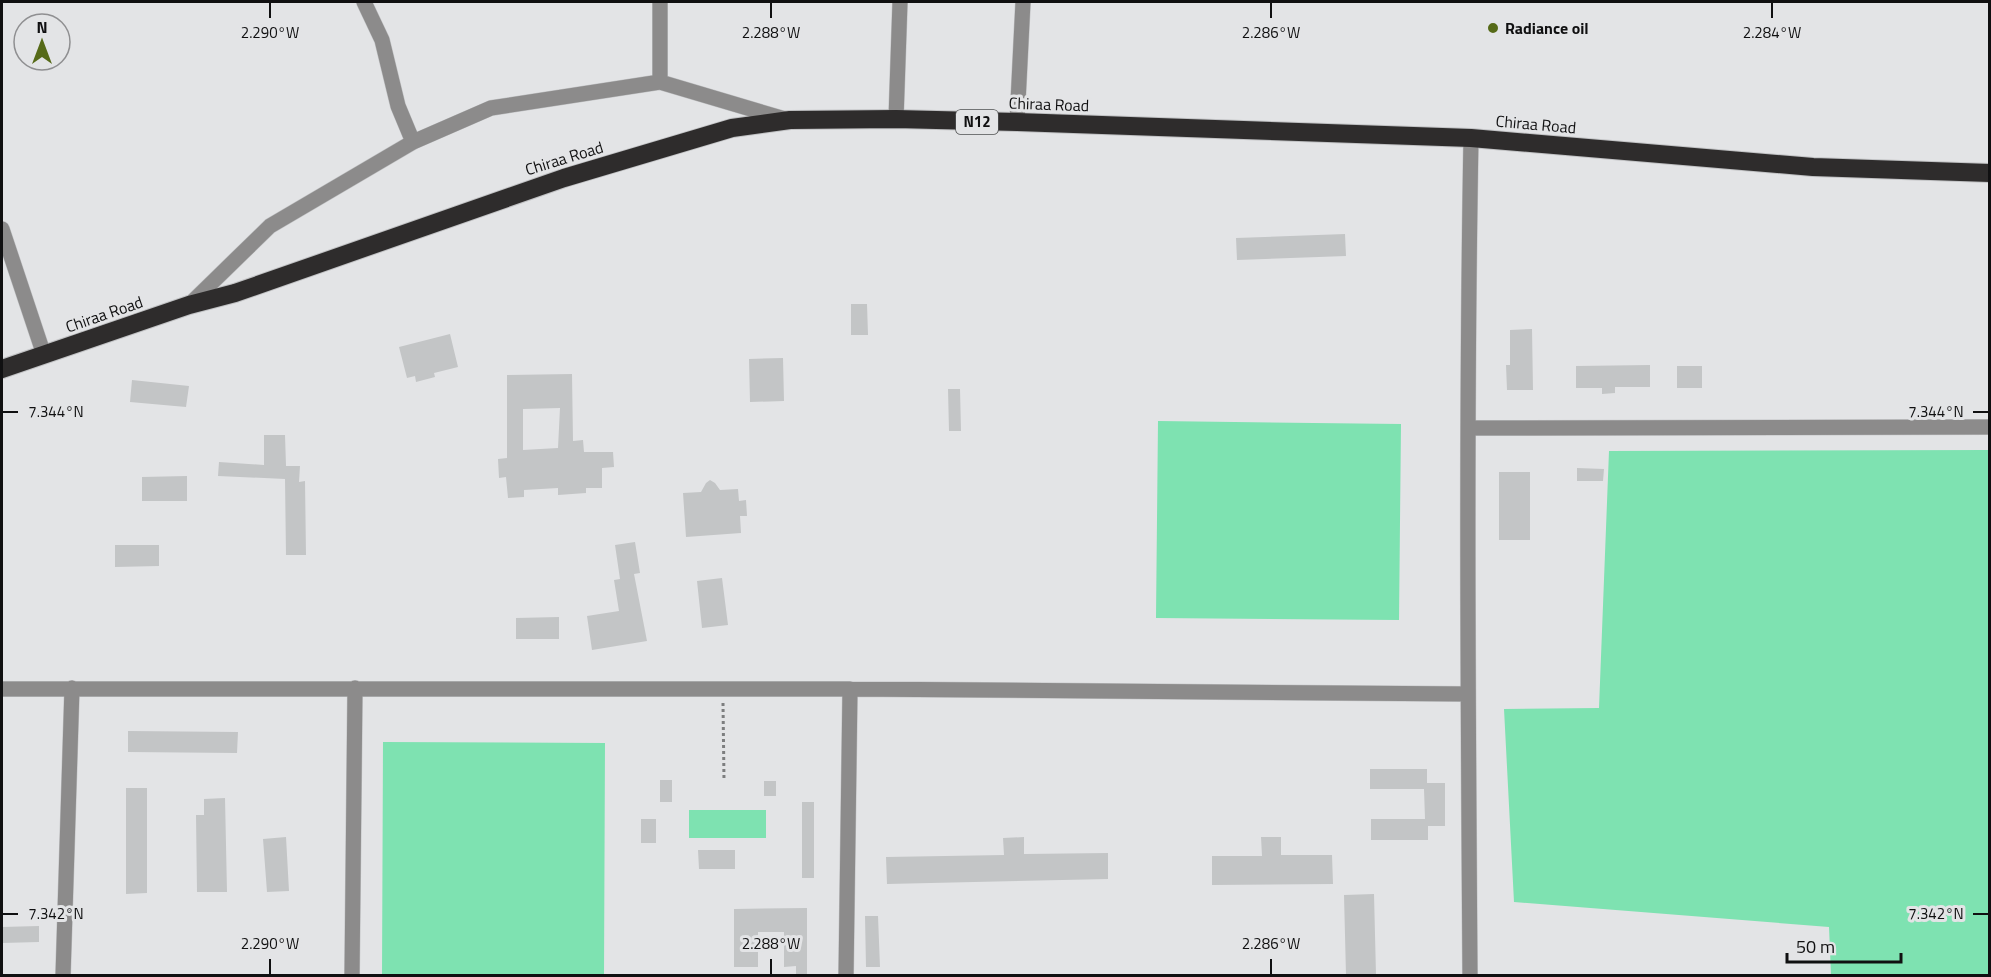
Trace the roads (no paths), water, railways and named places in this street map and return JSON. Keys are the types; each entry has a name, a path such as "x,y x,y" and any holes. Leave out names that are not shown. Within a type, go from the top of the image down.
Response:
{"highway":[{"name":"Chiraa Road","path":"2,369 189,305 235,293 564,178 732,128 790,120 896,119 1017,122 1471,138 1813,167 1989,173"}],"street":[{"path":"364,2 382,40 398,106 413,142"},
{"path":"660,2 660,82"},
{"path":"896,119 900,2"},
{"path":"1017,122 1023,2"},
{"path":"189,305 270,226 413,142 491,108 660,82 790,120"},
{"path":"1470,975 1468,694 1471,138"},
{"path":"2,229 44,355"},
{"path":"1469,428 1989,427"},
{"path":"63,975 72,688"},
{"path":"352,975 354,688"},
{"path":"2,689 850,689 1468,694"},
{"path":"846,975 850,689"}],"place":[{"name":"Radiance oil","path":"1493,28"}]}
